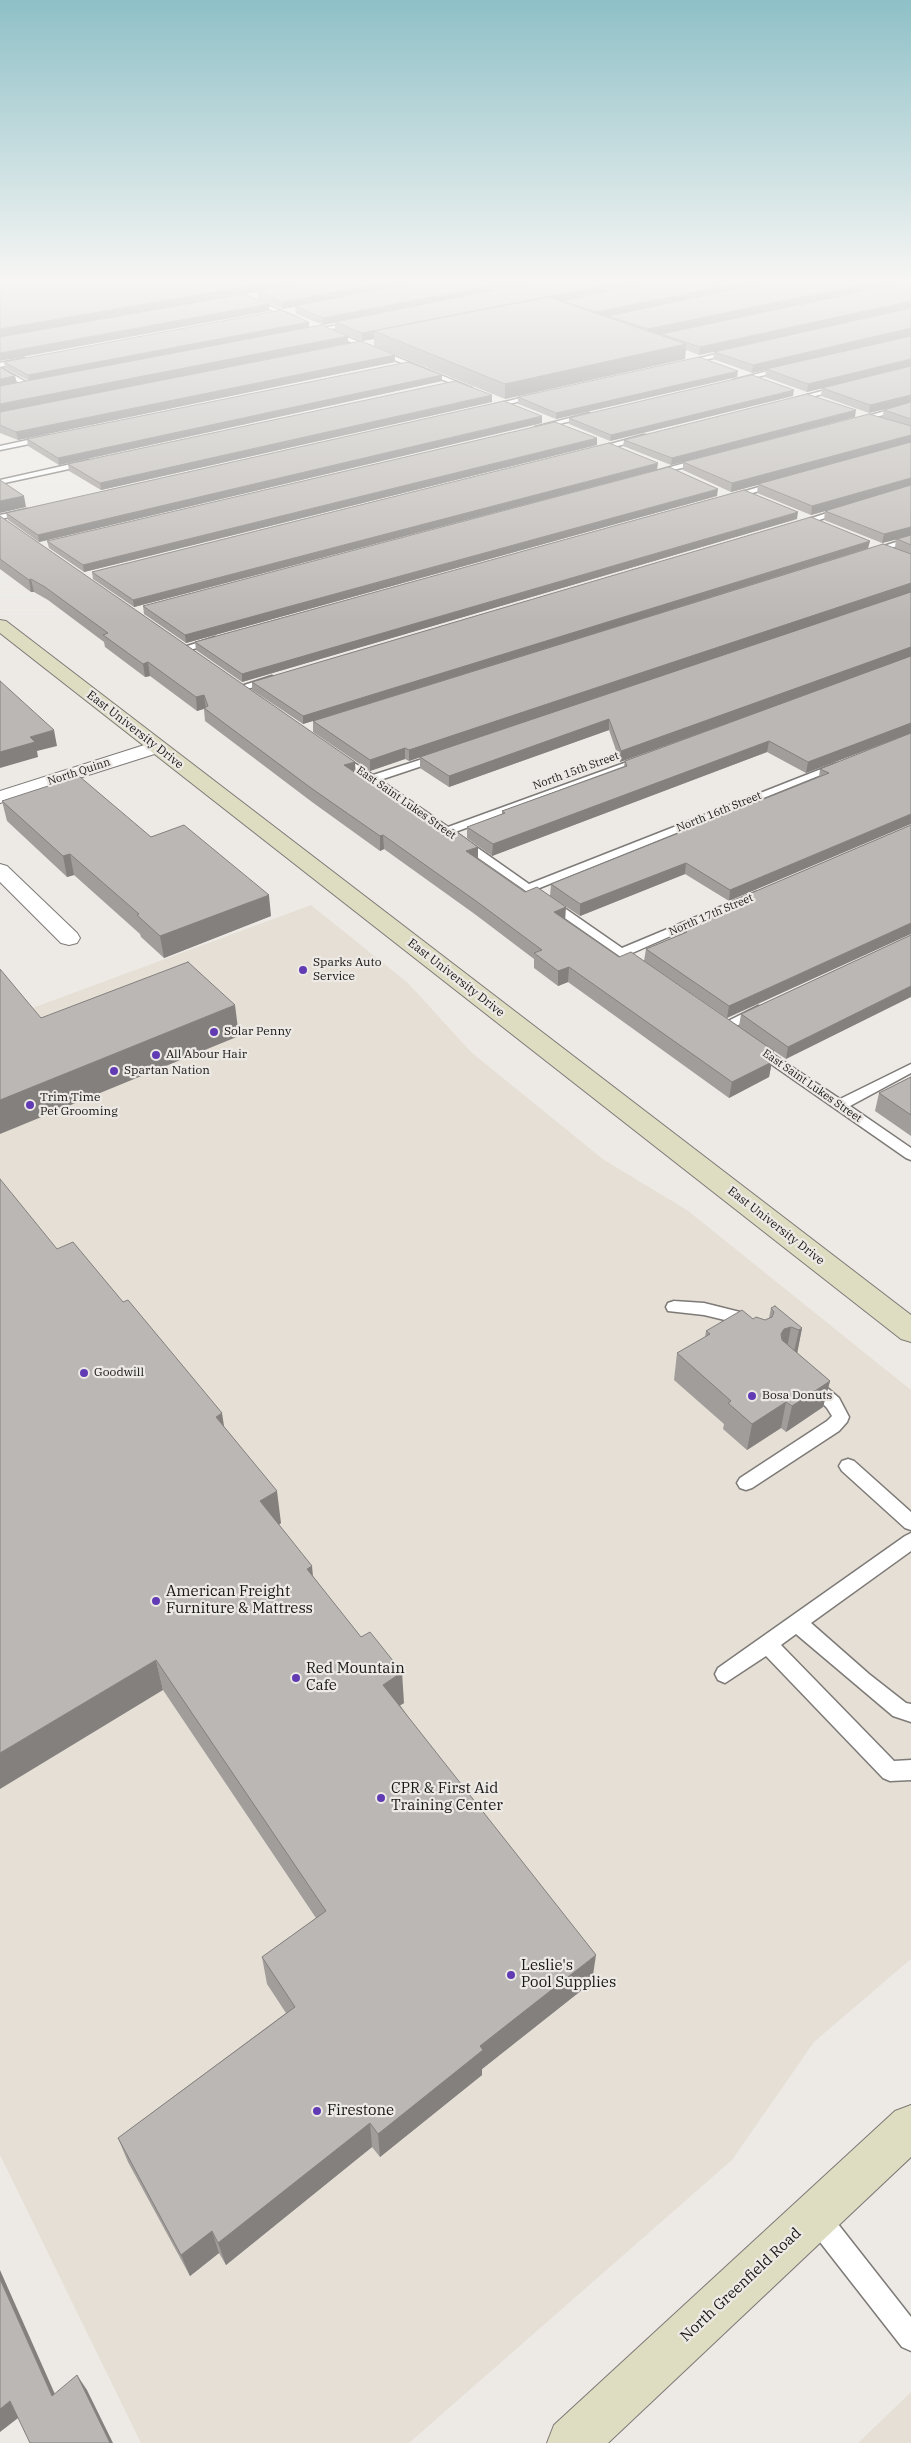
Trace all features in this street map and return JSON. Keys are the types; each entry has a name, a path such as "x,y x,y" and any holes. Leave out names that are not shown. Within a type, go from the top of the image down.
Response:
{"main road":[{"name":"East University Drive","path":"0,625 911,1331"},
{"name":"North Greenfield Road","path":"572,2443 911,2127"}],"street":[{"name":"North Quinn","path":"0,796 157,747"},
{"path":"0,870 69,938"}],"lane":[{"path":"475,410 538,395"},
{"path":"781,403 813,395"},
{"path":"488,396 521,410"},
{"path":"809,396 826,402"},
{"path":"850,422 911,406"},
{"path":"852,411 886,423"},
{"path":"526,430 602,412"},
{"path":"538,416 564,427"},
{"path":"0,448 58,436"},
{"path":"582,453 648,436"},
{"path":"601,442 627,452"},
{"path":"640,477 716,457"},
{"path":"0,482 97,461"},
{"path":"652,462 677,473"},
{"path":"721,496 731,497 781,482"},
{"path":"744,493 761,500"},
{"path":"3,520 39,508"},
{"path":"783,528 848,509"},
{"path":"794,513 829,527"},
{"path":"863,554 911,539"},
{"path":"864,541 896,554"},
{"path":"183,649 221,638"},
{"path":"256,698 236,685 278,676"},
{"name":"East Saint Lukes Street","path":"332,752 654,976"},
{"path":"372,779 447,754"},
{"name":"North 15th Street","path":"446,832 651,756"},
{"name":"North 16th Street","path":"528,888 847,762"},
{"name":"North 17th Street","path":"622,953 776,887"},
{"name":"East Saint Lukes Street","path":"770,1005 729,1028 911,1155"},
{"path":"840,1105 911,1068"},
{"path":"674,1307 704,1309 734,1316 759,1338"},
{"path":"746,1483 833,1426 842,1417 833,1403 799,1373"},
{"path":"848,1466 911,1523"},
{"path":"724,1674 911,1541"},
{"path":"798,1622 862,1680 900,1710 911,1713"},
{"path":"766,1644 890,1771 911,1770"},
{"path":"816,2215 911,2338"}],"shaded area":[{"path":"311,905 408,983 471,1052 604,1160 687,1210 911,1390 911,1959 814,2042 732,2160 409,2443 141,2443 0,2155 0,1020"},
{"path":"911,2392 911,2443 858,2443"}],"building":[{"path":"0,395 46,395 0,404"},
{"path":"86,395 198,395 16,432 0,425 0,412"},
{"path":"245,395 349,395 58,458 27,439"},
{"path":"390,395 492,395 100,483 68,464"},
{"path":"527,395 634,395 556,413 518,397"},
{"path":"667,395 774,395 611,435 569,418"},
{"path":"803,395 810,395 856,410 672,458 624,440"},
{"path":"842,395 911,395 870,405"},
{"path":"504,401 542,416 38,535 6,513"},
{"path":"911,402 911,419 884,410"},
{"path":"869,414 911,426 911,435 732,483 683,462"},
{"path":"555,422 597,438 83,565 47,541"},
{"path":"911,442 911,478 812,506 758,484"},
{"path":"609,443 658,463 133,600 92,572"},
{"path":"669,467 718,489 185,635 143,606"},
{"path":"0,480 24,496 0,501"},
{"path":"911,485 911,527 884,534 825,511"},
{"path":"744,490 798,512 242,674 195,642"},
{"path":"0,516 355,762 344,765 443,832 453,829 478,847 466,851 525,892 537,887 566,907 554,912 619,957 631,952 774,1051 763,1056 772,1062 732,1082 569,967 558,971 534,953 542,950 383,835 380,836 311,788 204,708 208,706 204,695 196,697 148,662 143,664 103,635 108,633 45,587 31,579 29,580 0,559"},
{"path":"811,517 870,541 303,716 252,682"},
{"path":"911,535 911,545 897,539"},
{"path":"883,544 911,554 911,583 409,750 405,748 370,760 313,721"},
{"path":"911,592 911,647 621,751 609,719 449,776 420,757"},
{"path":"911,656 911,723 808,762 769,741 493,844 467,827 505,813 502,811 627,766 625,761"},
{"path":"0,681 54,730 30,737 35,742 0,752"},
{"path":"911,733 911,814 730,890 686,863 580,904 551,884 829,773 820,769"},
{"path":"79,776 151,837 184,825 269,895 160,936 137,915 139,914 70,854 63,856 2,801"},
{"path":"911,825 911,923 729,1006 646,949 687,932 683,929 749,901 742,897"},
{"path":"911,935 911,986 788,1047 741,1014"},
{"path":"188,962 235,1005 0,1100 0,969 41,1018"},
{"path":"911,1077 911,1115 879,1093"},
{"path":"0,1179 57,1249 73,1242 123,1302 128,1300 222,1413 216,1417 277,1491 260,1501 312,1566 307,1569 361,1637 370,1632 402,1672 383,1685 596,1955 480,2046 483,2050 378,2134 370,2123 218,2243 212,2231 181,2255 118,2138 295,2007 262,1957 326,1911 156,1660 0,1753"},
{"name":"Bosa Donuts","path":"775,1306 802,1328 799,1330 791,1327 784,1329 781,1334 782,1340 830,1381 792,1406 786,1402 752,1424 728,1403 731,1401 677,1353 710,1334 706,1331 742,1310 753,1319 756,1317 765,1320 772,1317 774,1312 771,1308"},
{"path":"0,2279 52,2396 77,2375 110,2443 30,2443 10,2401 0,2409"}],"place":[{"name":"Sparks Auto Service","path":"303,970"},
{"name":"Solar Penny","path":"214,1032"},
{"name":"All Abour Hair","path":"156,1055"},
{"name":"Spartan Nation","path":"114,1071"},
{"name":"Trim Time Pet Grooming","path":"30,1105"},
{"name":"Goodwill","path":"84,1373"},
{"name":"Bosa Donuts","path":"752,1396"},
{"name":"American Freight Furniture & Mattress","path":"156,1601"},
{"name":"Red Mountain Cafe","path":"296,1678"},
{"name":"CPR & First Aid Training Center","path":"381,1798"},
{"name":"Leslie's Pool Supplies","path":"511,1975"},
{"name":"Firestone","path":"317,2111"}]}
